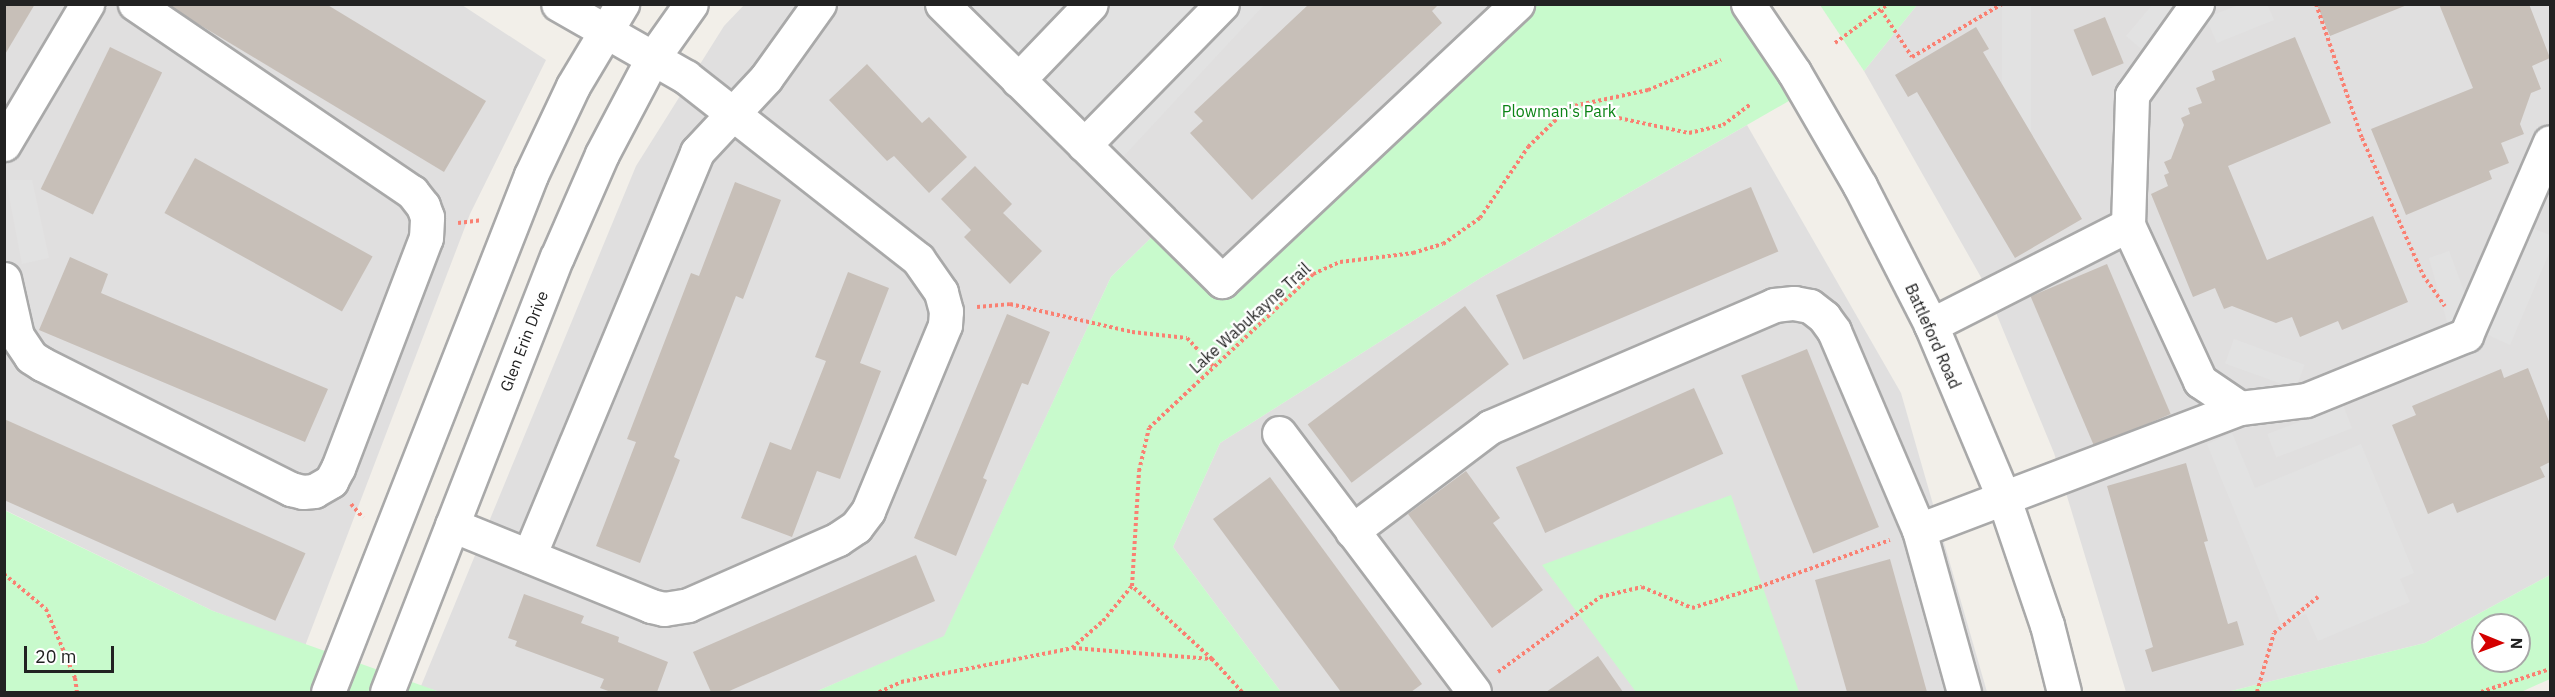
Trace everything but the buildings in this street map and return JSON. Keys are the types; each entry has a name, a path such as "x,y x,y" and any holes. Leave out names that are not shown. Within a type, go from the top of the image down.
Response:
{"street":[{"path":"4,144 87,4"},
{"path":"4,279 17,336 31,357 291,489 303,492 314,491 330,480 338,468 428,228 423,206 412,192 135,4"},
{"path":"452,525 651,606 677,608 688,605 838,538 856,527 868,511 939,343 946,311 941,292 918,259 686,77 558,4"},
{"path":"328,693 515,214 573,86 622,4"},
{"name":"Glen Erin Drive","path":"387,693 557,257 602,154 652,58 691,4"},
{"path":"529,556 697,152 766,78 819,4"},
{"path":"942,4 1222,281 1517,4"},
{"path":"1018,80 1091,4"},
{"path":"1084,144 1221,4"},
{"name":"Battleford Road","path":"1748,4 1794,72 1860,186 1931,325 2004,499 2047,625 2064,693"},
{"path":"2197,4 2132,95 2128,225 2200,381 2240,408"},
{"path":"1919,530 2240,408 2306,400 2466,335 2550,142"},
{"path":"1931,325 2128,225"},
{"path":"1352,531 1490,427 1774,305 1794,303 1810,306 1824,317 1834,332 1919,530 1964,693"},
{"path":"1279,433 1473,692"}],"path":[{"path":"1835,43 1888,4"},
{"path":"1881,10 1912,57 2002,4"},
{"path":"2316,4 2362,138 2423,275 2466,335"},
{"path":"1569,107 1648,90 1721,60"},
{"path":"1569,107 1689,133 1723,125 1751,105"},
{"name":"Lake Wabukayne Trail","path":"1132,586 1139,471 1149,428 1313,274 1340,262 1413,253 1443,244 1480,218 1528,147 1569,107"},
{"path":"428,228 515,214"},
{"path":"946,311 1010,304 1132,332 1187,338 1213,366"},
{"path":"330,480 386,545"},
{"path":"1473,692 1600,597 1642,587 1692,608 1759,587 1919,530"},
{"path":"4,574 46,609 75,678 77,693"},
{"path":"1072,648 1103,621 1132,586 1212,659 1242,693"},
{"path":"2258,693 2274,633 2318,597"},
{"path":"879,693 901,682 1072,648 1212,659"},
{"path":"2481,693 2550,669"}],"shaded area":[{"path":"2267,4 2274,20 2217,43 2206,18 2238,5"},
{"path":"4,5 462,5 546,60 470,214 305,646 213,611 5,510"},
{"path":"744,5 930,5 1155,234 1111,277 944,637 815,692 440,692 421,686 636,166 724,26"},
{"path":"942,5 1517,5 1222,281"},
{"path":"946,5 1264,5 1110,171"},
{"path":"1917,5 2550,5 2550,575 2480,613 2471,613 2471,618 2425,643 2227,692 2126,692 2054,453 1982,279 1864,71"},
{"path":"2002,5 2031,5 2031,177 2002,177"},
{"path":"2152,5 2183,5 2145,52 2126,36"},
{"path":"1747,125 1901,393 1987,692 1281,692 1173,547 1220,443 1482,277"},
{"path":"6,180 32,180 49,258 22,264"},
{"path":"2532,228 2550,235 2550,251 2510,345 2486,334"},
{"path":"2449,251 2471,310 2448,325 2429,258"},
{"path":"2234,339 2304,365 2296,389 2225,363"},
{"path":"2343,405 2352,428 2276,457 2267,434"},
{"path":"2232,433 2255,488 2361,444 2414,573 2400,579 2410,602 2318,641 2306,614 2281,624 2207,444"}],"green space":[{"name":"Plowman's Park","path":"1517,5 1751,5 1808,90 1482,277 1220,443 1173,547 1281,692 815,692 944,636 1111,277 1155,234 1223,281"},
{"path":"1820,5 1917,5 1864,71"},
{"path":"1731,495 1799,692 1636,692 1542,565"},
{"path":"4,510 213,611 440,692 5,692"},
{"path":"2550,575 2550,679 2521,692 2227,692 2425,643 2471,618 2471,673 2531,673 2531,613 2480,613"}]}
